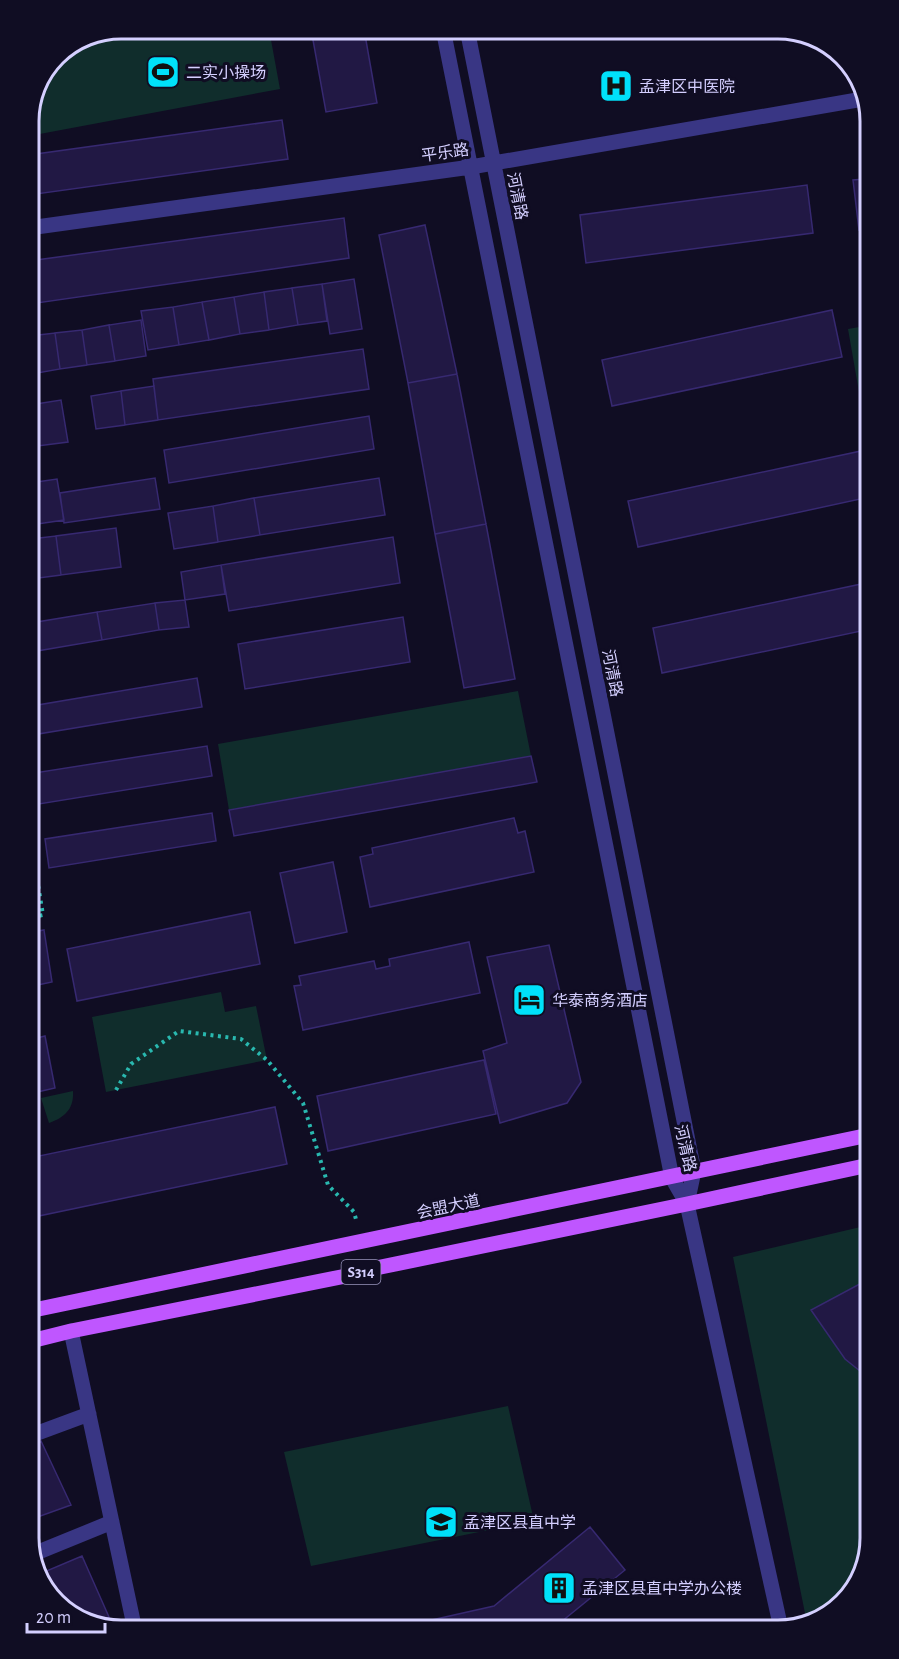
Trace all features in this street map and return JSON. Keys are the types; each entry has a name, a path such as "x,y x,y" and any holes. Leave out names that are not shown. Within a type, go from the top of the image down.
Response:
{"main road":[{"name":"会盟大道","path":"39,1309 672,1178 694,1171 860,1137"},
{"name":"S314","path":"39,1339 860,1167"}],"street":[{"name":"河清路","path":"445,39 672,1178 687,1204"},
{"name":"河清路","path":"469,39 694,1171 687,1204"},
{"name":"平乐路","path":"39,227 471,167 857,100"},
{"path":"687,1204 779,1620"},
{"path":"71,1331 133,1620"},
{"path":"39,1433 89,1414"},
{"path":"41,1551 112,1522"}],"path":[{"path":"39,891 43,915 39,916"},
{"path":"116,1090 131,1064 179,1031 242,1039 267,1060 303,1103 328,1185 354,1212 357,1224"}],"green space":[{"name":"二实小操场","path":"121,39 271,39 280,89 39,134 42,100 47,85 56,71 80,50 105,41"},
{"path":"860,327 860,398 848,329"},
{"path":"518,691 531,756 229,810 218,744"},
{"path":"221,992 225,1012 256,1006 267,1060 106,1092 92,1017"},
{"path":"73,1091 72,1103 67,1112 49,1123 41,1098"},
{"path":"860,1227 859,1549 852,1574 840,1592 824,1606 805,1615 733,1257"},
{"path":"508,1406 534,1521 311,1566 284,1452"}],"building":[{"path":"313,39 366,39 377,103 326,112"},
{"path":"282,120 288,159 39,194 39,154"},
{"path":"860,179 859,230 853,180"},
{"path":"807,185 813,233 586,263 580,215"},
{"path":"344,218 349,258 39,303 39,260"},
{"path":"425,225 457,374 408,383 379,235"},
{"path":"354,279 362,329 330,334 322,284"},
{"path":"322,284 327,321 298,325 292,288"},
{"path":"292,288 298,325 269,330 264,292"},
{"path":"264,292 269,330 240,334 234,297"},
{"path":"234,297 240,334 209,340 202,302"},
{"path":"202,302 209,340 179,345 173,307"},
{"path":"173,307 179,345 148,350 141,311"},
{"path":"832,310 842,357 612,406 602,360"},
{"path":"141,320 146,356 115,361 109,325"},
{"path":"109,325 115,361 87,365 82,330"},
{"path":"82,330 87,365 60,369 55,333"},
{"path":"55,333 60,369 39,373 39,335"},
{"path":"363,349 369,389 158,420 153,379"},
{"path":"457,374 486,524 435,534 408,383"},
{"path":"154,386 158,420 125,425 121,391"},
{"path":"121,391 125,425 96,429 91,396"},
{"path":"61,400 68,442 39,446 39,404"},
{"path":"369,416 374,449 169,483 164,450"},
{"path":"860,451 860,499 638,547 628,501"},
{"path":"155,478 160,509 64,523 60,493"},
{"path":"379,478 385,515 260,535 254,498"},
{"path":"57,479 64,520 39,524 39,482"},
{"path":"254,498 260,535 218,542 213,506"},
{"path":"213,506 218,542 174,549 168,513"},
{"path":"486,524 515,679 464,688 435,534"},
{"path":"116,528 121,567 61,575 56,536"},
{"path":"56,536 61,575 39,578 39,538"},
{"path":"393,537 400,583 229,611 221,565"},
{"path":"221,565 225,594 185,600 181,572"},
{"path":"860,584 860,631 662,673 653,628"},
{"path":"185,600 189,627 159,630 155,603"},
{"path":"155,603 159,630 102,640 97,612"},
{"path":"97,612 102,640 39,651 39,622"},
{"path":"403,617 410,662 245,689 238,644"},
{"path":"197,678 202,707 39,734 39,705"},
{"path":"207,746 212,776 39,804 39,772"},
{"path":"531,756 537,782 234,836 229,810"},
{"path":"212,813 216,841 49,868 45,839"},
{"path":"514,818 518,833 525,831 534,872 370,907 360,857 373,854 372,848"},
{"path":"333,862 347,932 295,943 280,873"},
{"path":"250,912 260,964 77,1001 67,949"},
{"path":"44,930 52,982 39,985 39,931"},
{"path":"469,942 480,993 303,1030 294,986 301,985 299,976 374,961 376,969 390,966 389,959"},
{"name":"华泰商务酒店","path":"549,945 581,1082 567,1103 500,1123 483,1051 507,1043 487,957"},
{"path":"45,1036 55,1088 39,1092 39,1038"},
{"path":"484,1060 496,1114 328,1151 317,1096"},
{"path":"275,1107 287,1164 39,1216 39,1156"},
{"path":"860,1284 860,1371 845,1359 811,1310"},
{"path":"41,1441 71,1505 39,1517 39,1442"},
{"name":"孟津区县直中学办公楼","path":"590,1527 625,1570 563,1620 432,1620 494,1606"},
{"path":"82,1556 109,1617 95,1616 75,1606 59,1592 46,1571"}],"place":[{"name":"二实小操场","path":"163,72"},
{"name":"孟津区中医院","path":"616,86"},
{"name":"华泰商务酒店","path":"529,1000"},
{"name":"孟津区县直中学","path":"441,1522"},
{"name":"孟津区县直中学办公楼","path":"559,1588"}]}
